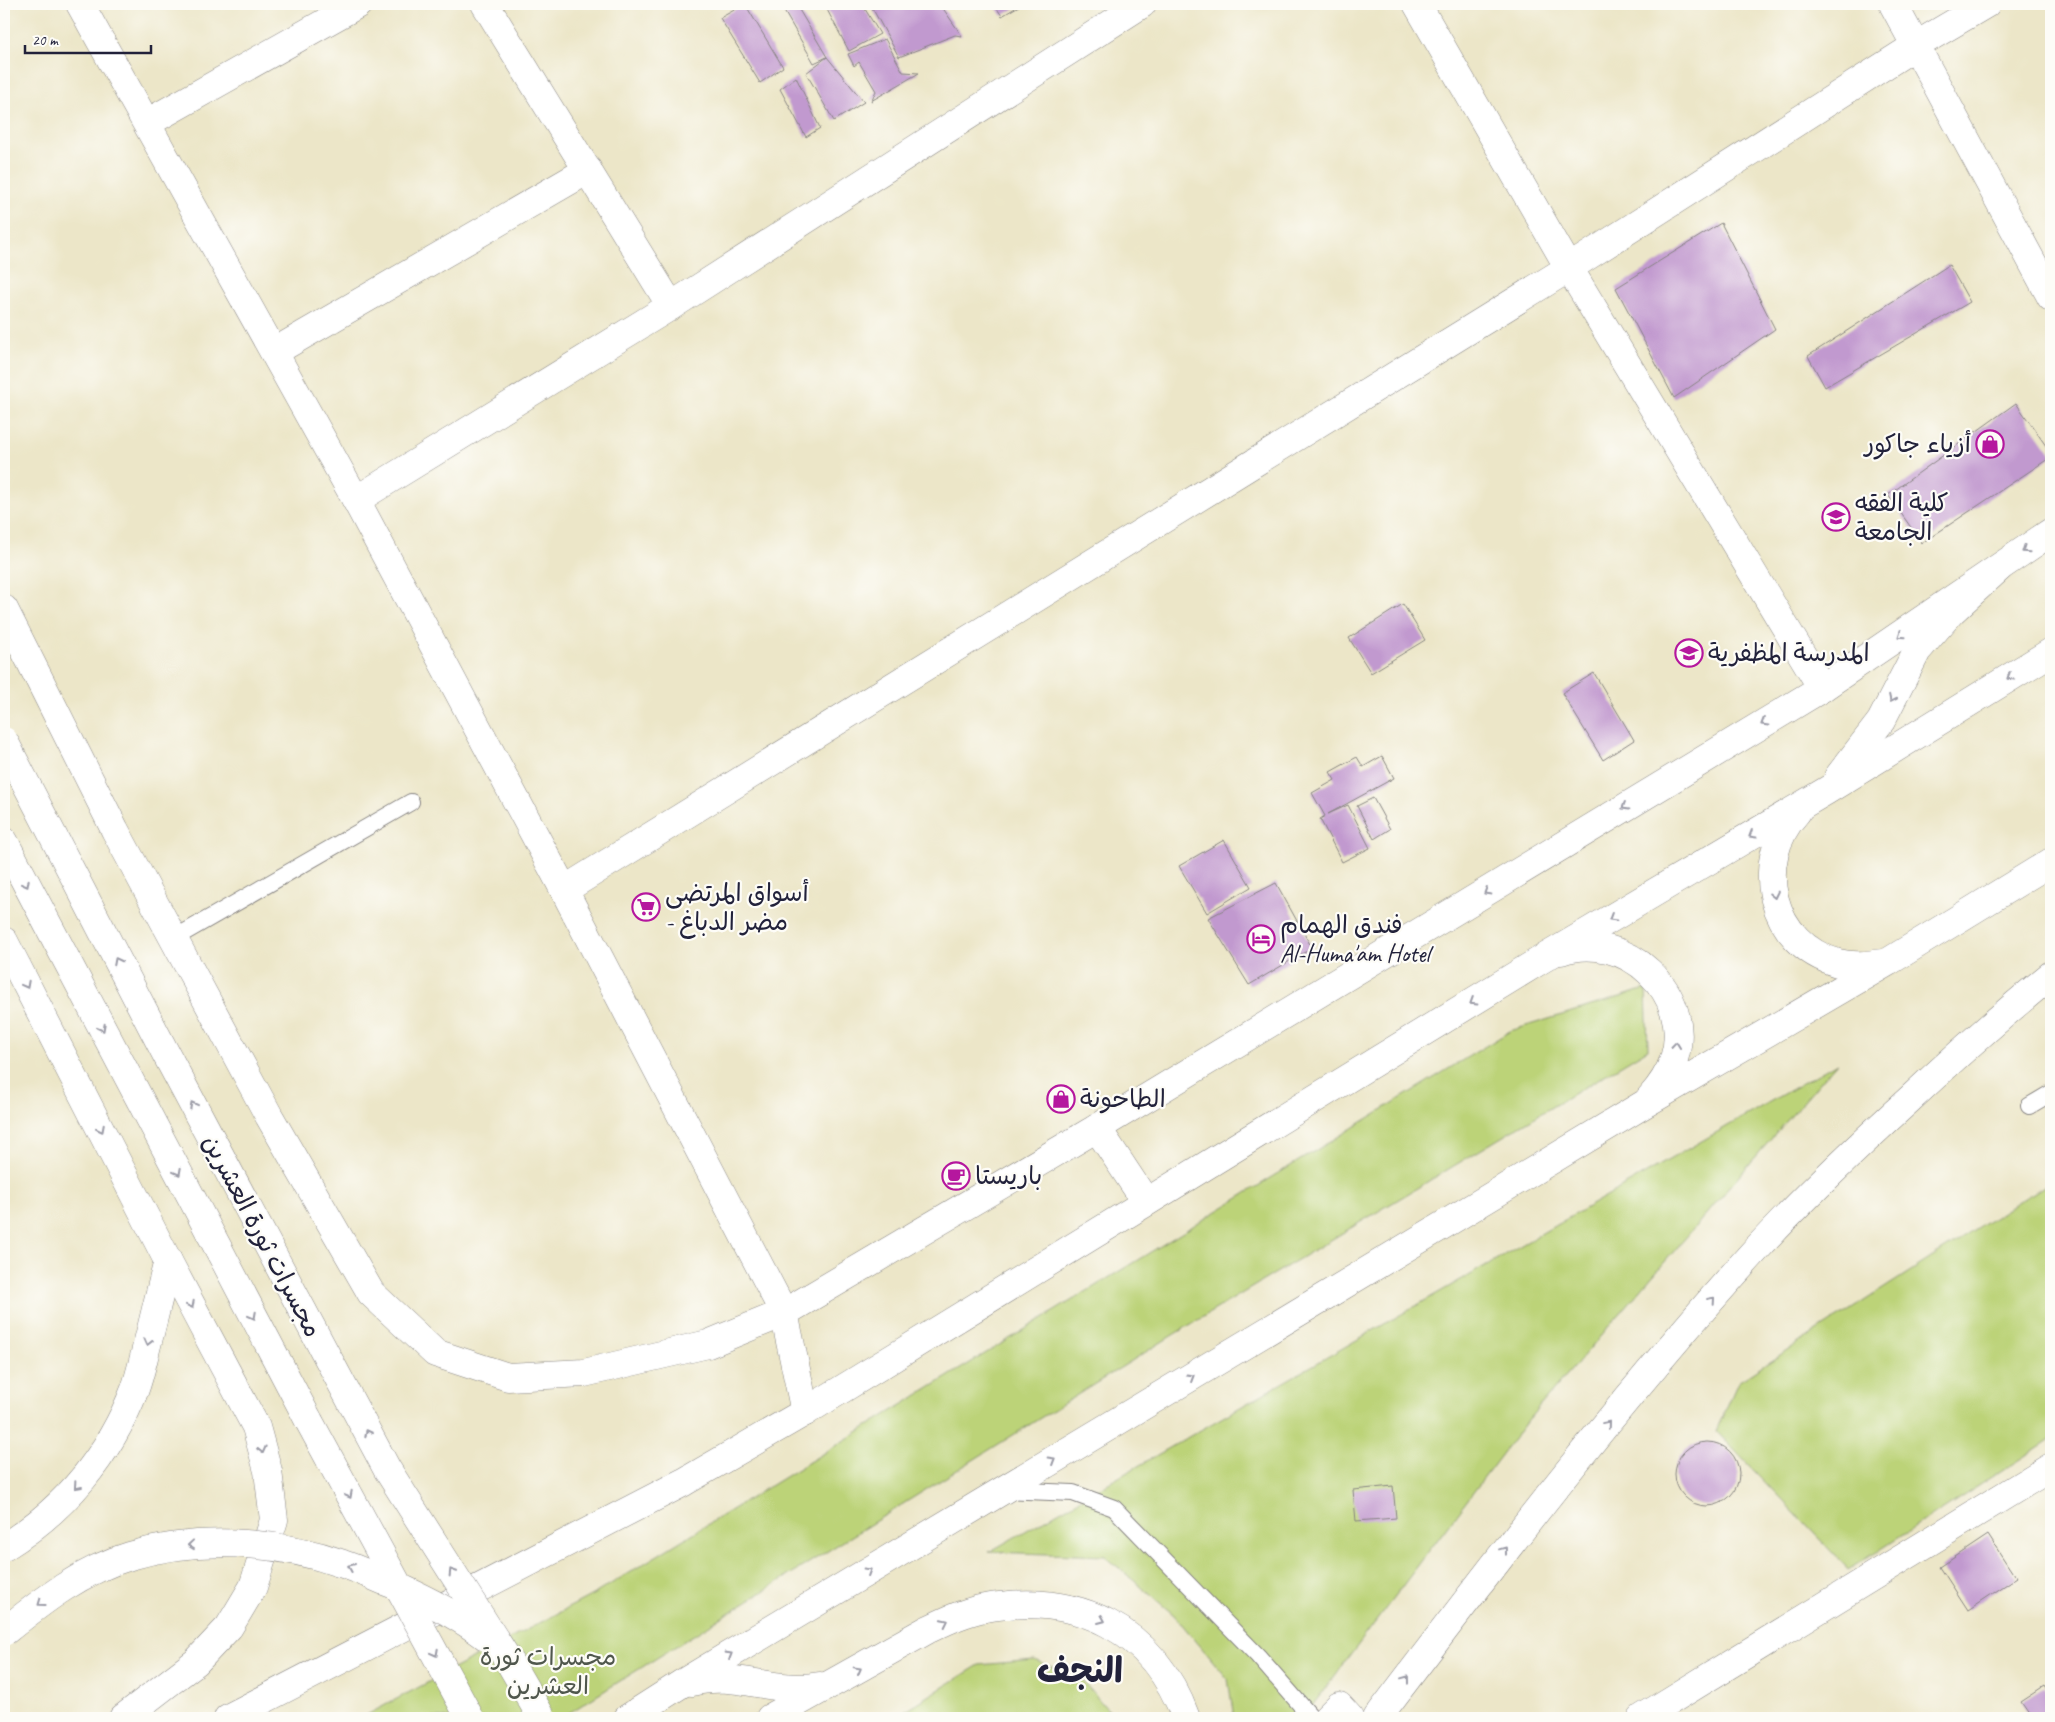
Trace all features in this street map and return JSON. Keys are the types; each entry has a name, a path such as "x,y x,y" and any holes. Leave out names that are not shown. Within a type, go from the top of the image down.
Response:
{"main road":[{"path":"80,4 356,500 564,890 784,1313 805,1412"},
{"path":"147,123 358,4"},
{"path":"486,4 671,306"},
{"path":"356,500 671,306 1142,4"},
{"path":"1417,4 1569,268 1822,688"},
{"path":"1893,4 2051,298"},
{"path":"564,890 1569,268 1915,46 1986,4"},
{"path":"274,352 588,170"},
{"path":"4,610 115,830 173,939 269,1116 371,1293 435,1353 508,1377 584,1374 708,1344 784,1313 1096,1128 1822,688 2051,532"},
{"path":"1888,962 1863,966 1838,963 1815,953 1795,938 1781,917 1773,893 1771,868 1776,844 1788,822 1816,797 1881,721 1917,651 1951,612 1999,568"},
{"path":"228,1718 684,1482 805,1412 1539,961 1816,797 2051,652"},
{"name":"مجسرات ثورة العشرين","path":"4,741 165,1052 387,1469 510,1663 541,1716"},
{"name":"مجسرات ثورة العشرين","path":"4,841 304,1413 470,1718"},
{"path":"628,1718 1646,1103 1888,962 2051,862"},
{"path":"4,942 168,1261 256,1427 268,1471 274,1520 253,1588 229,1627 196,1662 123,1718"},
{"path":"1539,961 1563,950 1590,946 1616,951 1640,963 1659,982 1672,1005 1677,1031 1674,1058 1671,1066 1663,1083 1646,1103"},
{"path":"1377,1718 1519,1531 1678,1338 1753,1253 1845,1159 1938,1073 2051,975"},
{"path":"1096,1128 1146,1202"},
{"path":"4,1547 29,1531 63,1502 93,1468 117,1430 136,1388 168,1261"},
{"path":"1642,1718 2051,1467"},
{"path":"4,1632 63,1586 94,1570 129,1556 175,1547 238,1544 271,1547 342,1564 412,1593 465,1620 489,1639 510,1663"},
{"path":"770,1718 902,1646 927,1630 954,1617 983,1608 1038,1605 1064,1608 1089,1614 1113,1625 1133,1638 1165,1674 1178,1696 1186,1718"},
{"path":"651,1718 673,1690 704,1678 732,1679 783,1689 806,1689 831,1684"},
{"path":"1327,1718 1339,1706 1350,1718"}],"lane":[{"path":"173,939 411,802"},
{"path":"2030,1106 2051,1093"},
{"path":"1004,1490 1074,1492 1114,1508 1258,1656 1312,1718"}],"green space":[{"name":"مجسرات ثورة العشرين","path":"1646,989 1648,1049 1173,1335 561,1718 361,1718 596,1593 1510,1031"},
{"path":"1837,1063 1527,1421 1303,1718 1234,1718 1228,1679 1174,1615 1105,1556 989,1552"},
{"path":"2051,1181 2051,1439 1849,1570 1716,1431 1738,1382"},
{"path":"1034,1660 1080,1678 1115,1718 893,1718 979,1665"}],"building":[{"path":"745,4 783,67 760,83 720,18"},
{"path":"763,4 805,4 798,8 827,57 814,63 781,6 767,9"},
{"path":"824,4 862,4 880,34 849,51"},
{"path":"870,4 940,4 962,36 955,35 899,57"},
{"path":"994,4 1022,4 1002,16"},
{"path":"885,39 903,72 919,73 871,101 876,91 859,62 854,66 848,54"},
{"path":"827,57 864,102 834,121 806,73"},
{"path":"796,77 820,128 806,137 780,89"},
{"path":"1721,223 1775,329 1674,398 1616,288"},
{"path":"1949,265 1970,302 1825,387 1808,356"},
{"path":"2016,403 2051,453 2051,457 1922,543 1888,495"},
{"path":"1403,604 1425,640 1371,673 1349,638"},
{"path":"1594,673 1634,740 1603,760 1562,693"},
{"path":"1382,756 1394,778 1328,814 1348,805 1370,848 1342,862 1320,819 1325,816 1312,793 1335,780 1330,772 1357,757 1363,767"},
{"path":"1373,798 1390,829 1374,839 1357,806"},
{"path":"1224,840 1251,887 1207,913 1179,866"},
{"path":"1276,883 1312,948 1249,985 1208,918"},
{"path":"1707,1442 1725,1448 1733,1456 1739,1474 1733,1492 1725,1500 1707,1506 1689,1500 1681,1492 1675,1474 1681,1456 1689,1448"},
{"path":"1393,1486 1396,1518 1356,1521 1353,1490"},
{"path":"1988,1535 2016,1578 1968,1610 1940,1567"},
{"path":"2044,1687 2051,1698 2051,1713 2043,1718 2032,1718 2021,1702"}],"place":[{"name":"أزياء جاكور","path":"1990,444"},
{"name":"كلية الفقه الجامعة","path":"1836,517"},
{"name":"المدرسة المظفرية","path":"1689,653"},
{"name":"أسواق المرتضى - مضر الدباغ","path":"646,907"},
{"name":"فندق الهمام Al-Huma'am Hotel","path":"1261,939"},
{"name":"الطاحونة","path":"1061,1099"},
{"name":"باريستا","path":"956,1176"}],"district":[{"name":"النجف","path":"1080,1670"}]}
